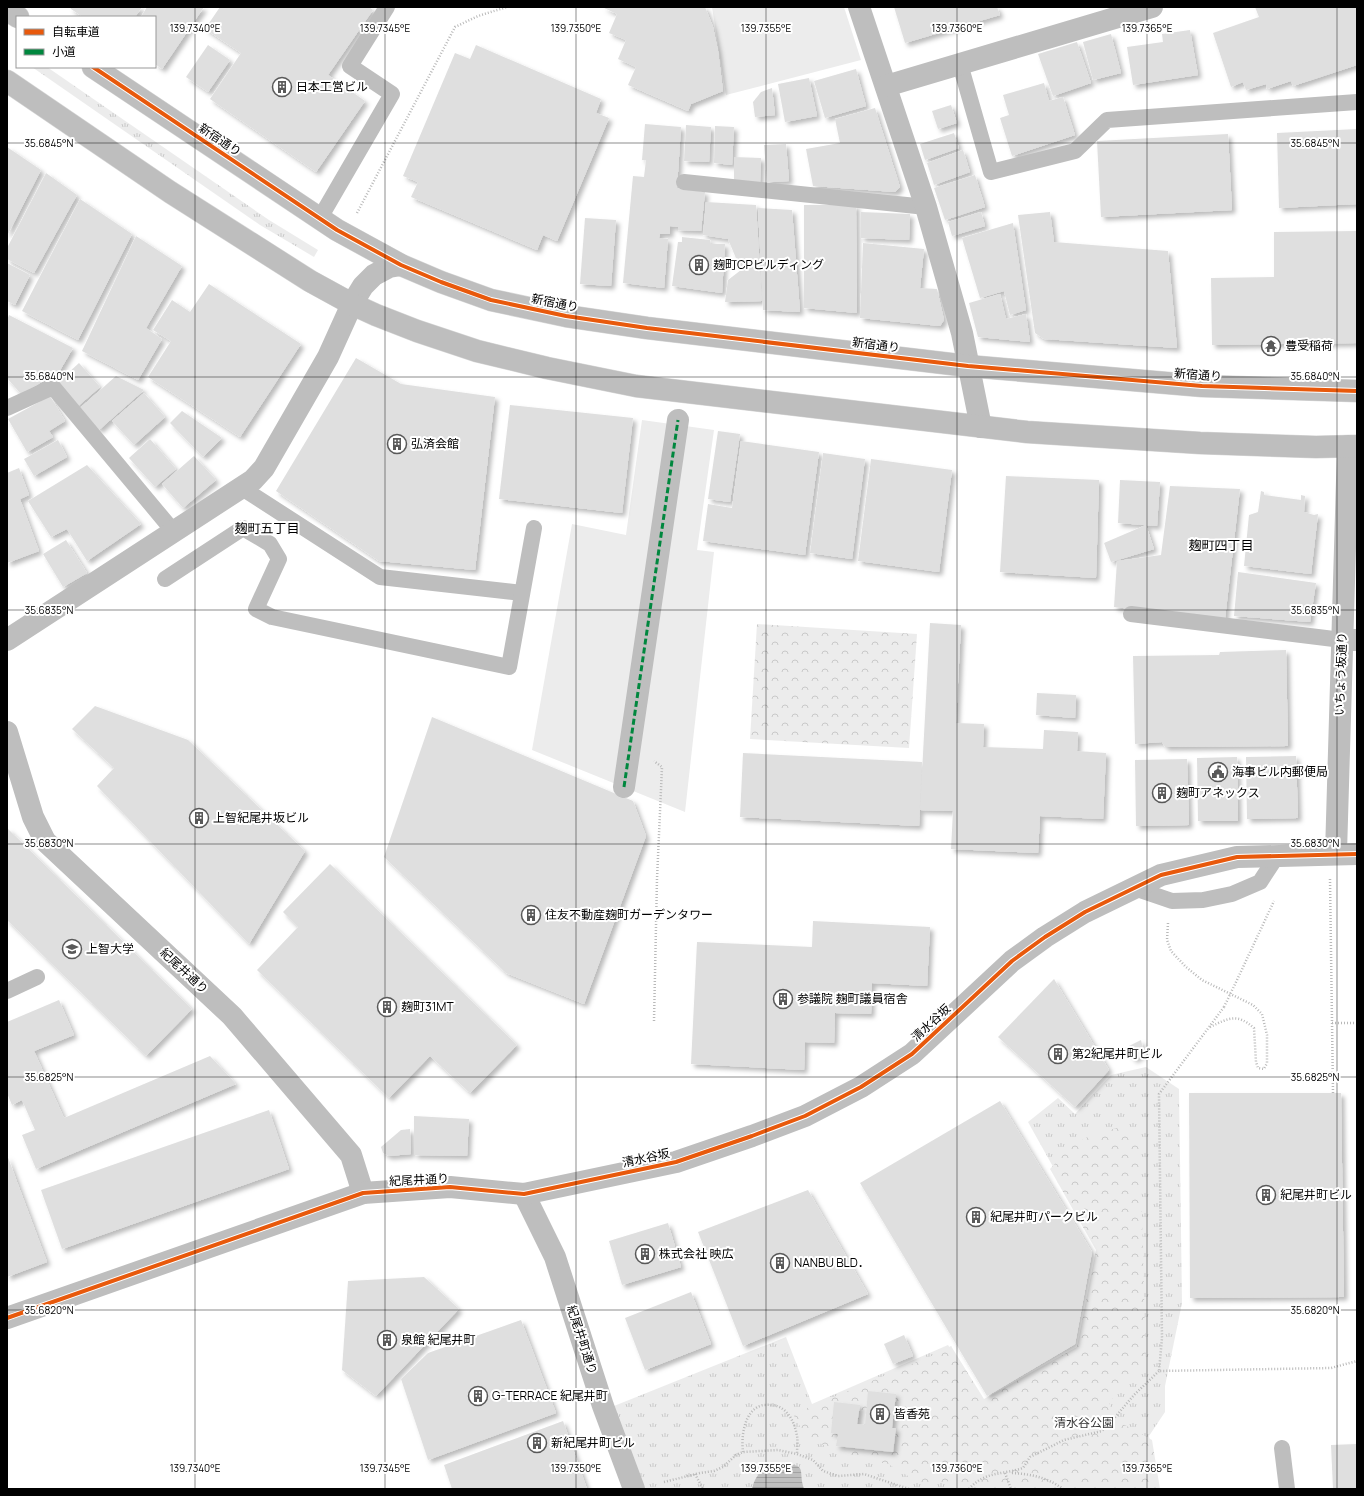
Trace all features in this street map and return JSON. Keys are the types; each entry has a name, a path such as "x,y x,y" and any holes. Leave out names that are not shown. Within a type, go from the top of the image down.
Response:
{"main road":[{"path":"859,7 926,206 962,333 981,427"},
{"path":"886,86 1152,7"},
{"name":"新宿通り","path":"94,68 328,224 402,265 441,282 491,300 566,316 654,329 968,366 1202,386 1357,391"},
{"path":"7,81 170,192 310,281 352,304 376,315 417,331 477,351 546,368 636,386 1027,432 1200,443 1316,447 1353,446"},
{"path":"7,640 253,480 264,468 328,357 352,304 363,286 374,275 389,267 402,265"},
{"path":"624,787 678,420"},
{"name":"いちょう坂通り","path":"1341,860 1349,640 1353,446"},
{"name":"紀尾井通り","path":"7,732 33,817 45,841 232,1016 351,1155 363,1193 450,1187 524,1194"},
{"name":"清水谷坂","path":"524,1194 676,1162 805,1116 861,1087 912,1054 1012,961 1045,937 1085,912 1161,875 1237,857 1277,856 1341,860"},
{"path":"7,1318 363,1193"},
{"name":"紀尾井町通り","path":"524,1194 555,1257 603,1406 634,1489"}],"lane":[{"path":"328,224 392,94 350,66 387,7"},
{"path":"960,64 991,172 1075,151 1107,120 1357,102"},
{"path":"684,182 926,206"},
{"path":"7,408 53,387 174,532"},
{"path":"242,488 380,577 522,594"},
{"path":"165,578 243,528 270,544 279,559 256,609 272,617 509,667 534,528"},
{"path":"1131,614 1349,640"},
{"path":"1134,888 1172,901 1203,900 1232,894 1260,882 1277,856"},
{"path":"7,990 37,977"},
{"path":"1282,1448 1286,1489"}],"path":[{"path":"355,217 455,27 478,16 507,7"},
{"path":"630,746 662,767 657,879 654,1022"},
{"path":"1332,1093 1332,1023 1341,860"},
{"path":"969,1489 978,1480 985,1476 1023,1468 1030,1457 1064,1440 1102,1431 1134,1395 1159,1371 1162,1338 1158,1094 1224,1006 1275,900"},
{"path":"1172,901 1168,920 1167,940 1171,951 1186,967 1202,980 1253,1005 1262,1014 1267,1034 1267,1064 1264,1069 1258,1068 1256,1062 1254,1028 1245,1020 1235,1018 1226,1020 1208,1028"},
{"path":"1332,1023 1357,1023"},
{"path":"1159,1371 1331,1368 1357,1361"},
{"path":"743,1452 742,1442 744,1428 751,1414 760,1406 773,1404 784,1408 792,1420 798,1436 797,1454"},
{"path":"664,1482 714,1471 723,1467 729,1459 743,1452 778,1450 797,1454 813,1460 823,1471 838,1476 864,1474 909,1489"},
{"path":"1009,1472 1030,1474 1045,1479 1063,1489"},
{"path":"1005,1473 1011,1489"},
{"path":"695,1474 703,1489"}],"green space":[{"path":"712,7 844,7 861,60 726,95"},
{"path":"33,68 48,68 269,220 318,250 314,257 260,225"},
{"path":"642,420 714,430 697,550 714,552 685,812 532,750 572,524 626,535"},
{"path":"757,624 917,634 909,748 750,739"},
{"name":"清水谷公園","path":"1146,1067 1179,1089 1182,1303 1165,1386 1165,1412 1149,1436 1158,1489 641,1489 609,1408 786,1337 812,1404 948,1345 985,1402 1080,1349 1099,1249 1028,1122 1058,1098 1075,1114 1111,1075"},
{"path":"1122,1127 1140,1144 1146,1365 1109,1402 1114,1419 1152,1440 1160,1489 963,1489 957,1480 923,1485 888,1464 849,1457 806,1437 793,1414 936,1354 951,1346 984,1399 1077,1347 1096,1250 1050,1169 1071,1146 1095,1133"}],"shaded area":[{"path":"779,1464 789,1464 799,1467 804,1489 752,1489 756,1478 761,1472 769,1467"}],"building":[{"path":"70,7 142,7 136,16 82,16"},
{"path":"147,7 204,7 162,69 156,65 156,16 142,16"},
{"name":"日本工営ビル","path":"220,7 369,7 373,10 328,75 365,101 316,172 210,99 241,53 205,29"},
{"path":"602,7 705,7 713,27 718,51 723,91 691,104 688,111 628,85 636,67 618,59 626,40 609,33 617,14"},
{"path":"894,7 997,7 1000,15 905,43"},
{"path":"1255,7 1357,7 1357,65 1293,86 1291,81 1267,89 1266,84 1246,90 1243,82 1231,87 1213,33 1259,17"},
{"path":"1190,30 1198,75 1133,85 1127,47 1163,42 1162,34"},
{"path":"1111,34 1121,73 1093,80 1083,42"},
{"path":"1077,42 1091,83 1053,96 1038,54"},
{"path":"208,45 230,60 208,92 186,77"},
{"path":"476,45 601,99 596,113 609,118 557,241 543,235 537,250 411,197 418,182 403,176 455,53 470,59"},
{"path":"856,69 866,106 825,118 814,81"},
{"path":"809,78 817,116 785,122 778,84"},
{"path":"1044,83 1049,101 1063,97 1075,135 1012,156 1000,118 1009,115 1003,95"},
{"path":"772,88 775,115 755,117 753,102 761,92"},
{"path":"951,105 957,123 938,129 932,111"},
{"path":"875,108 900,187 895,192 813,186 806,149 840,143 835,119"},
{"path":"645,124 681,127 677,188 705,192 701,231 678,230 678,227 670,226 670,234 660,234 659,238 668,239 664,288 623,283 633,176 644,177 646,160 642,160"},
{"path":"686,125 711,127 709,162 684,161"},
{"path":"715,126 734,127 732,165 714,163"},
{"path":"1357,129 1357,204 1279,208 1277,133"},
{"path":"954,133 959,148 925,160 920,144"},
{"path":"1228,134 1232,210 1101,217 1097,141"},
{"path":"786,144 789,181 767,182 764,145"},
{"path":"7,147 41,170 7,236"},
{"path":"963,150 970,172 934,185 927,163"},
{"path":"734,157 761,158 760,183 734,182"},
{"path":"46,173 77,195 34,273 7,259 7,248"},
{"path":"975,175 985,207 945,220 934,188"},
{"path":"80,199 132,234 78,340 22,311"},
{"path":"706,202 756,205 762,301 725,302 728,280 741,270 728,239 703,235"},
{"path":"804,205 856,205 857,313 804,308"},
{"path":"758,208 792,210 800,312 763,310"},
{"path":"861,212 910,214 909,240 861,238"},
{"path":"981,212 985,226 952,236 948,222"},
{"path":"1050,212 1054,242 1168,251 1177,348 1044,339 1035,333 1018,215"},
{"path":"585,218 616,220 611,286 580,284"},
{"path":"1013,223 1026,310 1010,315 1004,291 980,298 962,238"},
{"path":"1357,231 1357,343 1212,345 1211,278 1274,277 1274,232"},
{"path":"136,236 182,266 146,328 162,339 138,380 82,351"},
{"name":"麹町CPビルディング","path":"682,237 710,240 711,244 725,244 722,293 672,286 678,242 682,242"},
{"path":"863,243 924,249 920,288 937,289 944,320 940,326 860,318"},
{"path":"7,263 30,275 15,305 7,301"},
{"path":"209,284 301,344 240,437 148,377 171,341 153,330 172,300 190,312"},
{"path":"1000,294 1006,319 1026,314 1030,342 978,337 969,303"},
{"path":"9,315 73,348 59,372 21,394 7,378 7,320"},
{"name":"弘済会館","path":"356,358 401,384 495,397 475,570 379,561 276,491"},
{"path":"79,363 100,387 77,407 57,383"},
{"path":"116,376 144,390 99,430 79,409"},
{"path":"144,393 165,417 134,445 112,421"},
{"path":"50,396 65,421 49,431 53,437 27,452 8,419"},
{"path":"510,405 633,418 622,513 499,499"},
{"path":"182,411 222,438 203,457 170,423"},
{"path":"718,431 740,434 730,502 708,499"},
{"path":"150,439 176,469 155,487 129,458"},
{"path":"58,440 67,457 34,476 24,459"},
{"path":"741,441 819,452 805,555 703,541 708,504 732,508"},
{"path":"823,453 865,459 852,559 810,553"},
{"path":"194,456 216,480 183,508 162,484"},
{"path":"871,459 952,470 939,572 858,561"},
{"path":"87,465 141,524 87,561 67,529 51,537 28,501"},
{"path":"19,468 29,495 20,499 39,551 7,563 7,473"},
{"path":"1006,476 1099,480 1096,578 1000,572"},
{"path":"1120,480 1160,482 1157,526 1118,523"},
{"path":"1170,486 1240,489 1225,619 1114,607 1117,561 1161,555"},
{"path":"1261,491 1264,492 1264,495 1301,500 1301,495 1305,496 1304,512 1314,515 1318,514 1311,574 1244,566 1249,515 1258,512"},
{"path":"1146,525 1154,549 1111,562 1104,543"},
{"path":"66,540 87,573 63,587 43,554"},
{"path":"1238,572 1316,583 1310,622 1234,616"},
{"path":"930,623 961,625 956,723 984,724 983,747 1043,749 1044,730 1078,732 1077,751 1106,753 1103,819 1040,816 1038,853 951,849 953,811 920,810"},
{"path":"1286,650 1288,746 1165,747 1162,742 1135,744 1133,656 1219,655 1220,652"},
{"path":"1037,693 1076,695 1075,718 1036,715"},
{"name":"上智紀尾井坂ビル","path":"95,706 188,740 305,851 249,944 97,786 114,768 72,729"},
{"name":"住友不動産麹町ガーデンタワー","path":"432,717 633,801 646,836 584,1004 506,973 384,857"},
{"path":"743,753 922,762 919,826 740,817"},
{"path":"1296,756 1298,818 1247,819 1246,757"},
{"path":"1237,757 1238,821 1198,821 1197,758"},
{"name":"麹町アネックス","path":"1187,759 1189,825 1136,826 1135,760"},
{"path":"7,828 192,1009 146,1056 7,920"},
{"name":"麹町31MT","path":"330,864 517,1045 470,1093 430,1056 389,1098 257,970 298,927 283,912"},
{"name":"参議院 麹町議員宿舎","path":"813,921 930,927 927,986 872,983 871,1014 835,1013 834,1043 805,1042 804,1070 691,1064 697,942 812,947"},
{"name":"第2紀尾井町ビル","path":"1054,979 1109,1070 1075,1107 998,1037"},
{"path":"59,1000 74,1035 34,1051 64,1118 210,1056 236,1084 36,1169 22,1135 35,1130 22,1100 12,1105 7,1093 7,1022"},
{"path":"1141,1040 1144,1053 1134,1060 1125,1048"},
{"name":"紀尾井町ビル","path":"1189,1093 1341,1093 1344,1297 1190,1298"},
{"name":"紀尾井町パークビル","path":"1000,1101 1092,1252 1075,1344 987,1396 860,1183"},
{"path":"269,1110 289,1169 62,1249 41,1190"},
{"path":"414,1116 469,1119 467,1156 414,1155"},
{"path":"410,1129 411,1154 389,1156 383,1153 381,1147 401,1130"},
{"path":"7,1155 47,1262 7,1277"},
{"name":"NANBU BLD．","path":"808,1190 868,1294 743,1346 698,1232"},
{"name":"株式会社 映広","path":"668,1223 681,1267 622,1285 609,1241"},
{"name":"泉館 紀尾井町","path":"424,1277 459,1309 376,1396 342,1370 348,1281"},
{"path":"691,1292 711,1344 645,1370 625,1318"},
{"name":"G-TERRACE 紀尾井町","path":"521,1320 556,1413 428,1460 401,1379 428,1353"},
{"path":"904,1335 913,1356 893,1364 884,1344"},
{"name":"皆香苑","path":"868,1391 896,1394 892,1428 896,1428 893,1452 836,1446 838,1434 831,1433 834,1402 860,1405 857,1424 865,1425"},
{"name":"新紀尾井町ビル","path":"563,1421 587,1489 452,1489 444,1465"},
{"path":"1357,1444 1357,1489 1333,1489 1331,1445"}],"marked path":[{"path":"624,787 678,420"}],"cycle path":[{"path":"94,68 337,230 401,265 441,282 491,300 566,316 647,328 968,366 1202,386 1357,391"},
{"path":"7,1318 363,1193 450,1187 524,1194 676,1162 752,1136 805,1116 861,1087 912,1054 1012,961 1045,937 1085,912 1161,875 1237,857 1357,854"}],"place":[{"name":"日本工営ビル","path":"282,87"},
{"name":"麹町CPビルディング","path":"699,265"},
{"name":"豊受稲荷","path":"1271,346"},
{"name":"弘済会館","path":"397,444"},
{"name":"海事ビル内郵便局","path":"1218,772"},
{"name":"麹町アネックス","path":"1162,793"},
{"name":"上智紀尾井坂ビル","path":"199,818"},
{"name":"住友不動産麹町ガーデンタワー","path":"531,915"},
{"name":"上智大学","path":"72,949"},
{"name":"参議院 麹町議員宿舎","path":"783,999"},
{"name":"麹町31MT","path":"387,1007"},
{"name":"第2紀尾井町ビル","path":"1058,1054"},
{"name":"紀尾井町ビル","path":"1266,1195"},
{"name":"紀尾井町パークビル","path":"976,1217"},
{"name":"株式会社 映広","path":"645,1254"},
{"name":"NANBU BLD．","path":"780,1263"},
{"name":"泉館 紀尾井町","path":"387,1340"},
{"name":"G-TERRACE 紀尾井町","path":"478,1396"},
{"name":"皆香苑","path":"880,1414"},
{"name":"新紀尾井町ビル","path":"537,1443"}],"district":[{"name":"麹町五丁目","path":"267,528"},
{"name":"麹町四丁目","path":"1221,545"}]}
